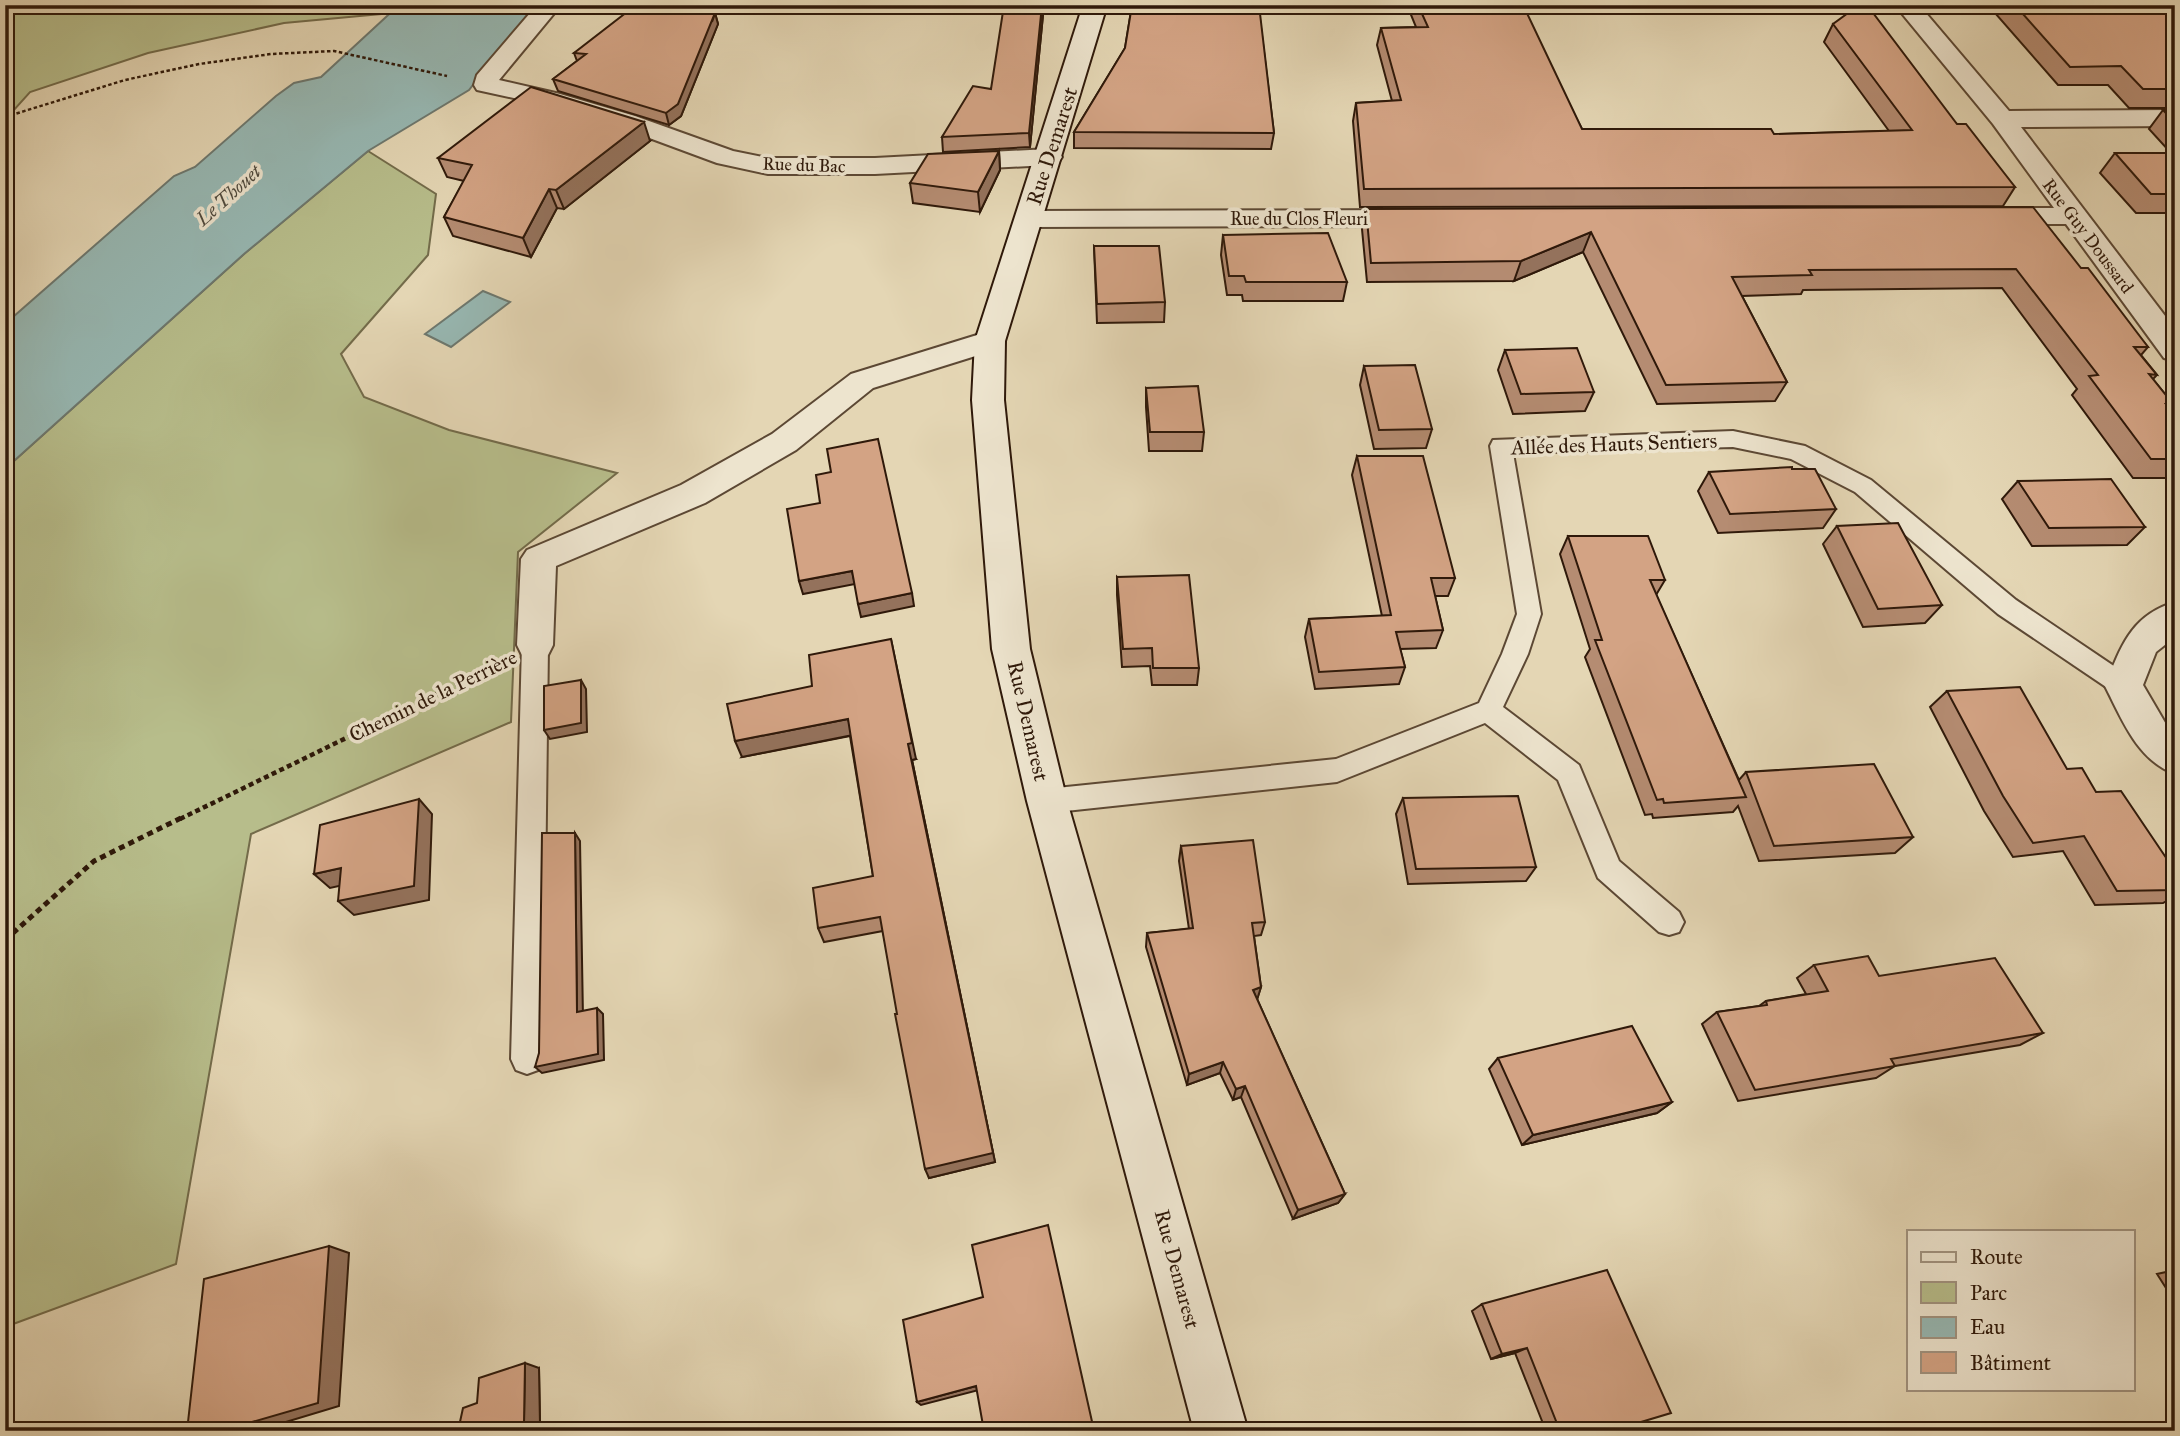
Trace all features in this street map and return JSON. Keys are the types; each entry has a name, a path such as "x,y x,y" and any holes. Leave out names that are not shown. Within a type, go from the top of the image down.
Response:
{"street":[{"path":"486,85 486,80 550,5"},
{"name":"Rue Demarest","path":"1095,5 990,341 988,400 1012,649 1047,801 1222,1431"},
{"name":"Rue Guy Doussard","path":"1906,5 2001,119 2175,352"},
{"name":"Rue du Bac","path":"486,85 626,121 726,157 768,166 875,166 1049,157"},
{"path":"2001,119 2175,118"},
{"path":"1960,216 2072,216"},
{"name":"Rue du Clos Fleuri","path":"1029,219 1443,218"},
{"name":"Chemin de la Perrière","path":"536,645 539,559 693,494 784,442 862,381 990,341"},
{"path":"2175,617 2141,643 2124,686 2153,738 2175,757"}],"lane":[{"name":"Allée des Hauts Sentiers","path":"1489,711 1515,654 1529,614 1501,446 1733,439 1797,452 1863,486 2007,607 2124,686"},
{"path":"527,1059 536,645"},
{"path":"1047,801 1337,770 1489,711 1569,773 1608,869 1669,922"}],"path":[{"path":"5,117 125,80 199,64 271,54 334,51 486,85"},
{"name":"Chemin de la Perrière","path":"5,940 94,861 536,645"}],"green space":[{"path":"5,5 399,5 392,13 284,23 148,53 30,92 5,120"},
{"path":"368,151 436,194 428,255 341,354 364,397 449,430 617,473 518,552 511,722 251,834 176,1264 5,1327 5,469 244,254"}],"water":[{"name":"Le Thouet","path":"399,5 535,5 469,90 368,151 244,254 5,469 5,324 174,176 195,167 294,83 321,77"},
{"path":"483,291 510,302 451,347 425,334"}],"building":[{"path":"636,5 711,5 708,11 715,13 678,104 666,113 553,79 586,54 574,53"},
{"path":"1004,5 1042,5 1029,133 942,137 973,86 991,89"},
{"path":"1132,5 1259,5 1274,133 1074,132 1125,48"},
{"path":"1418,5 1517,5 1519,9 1525,9 1582,129 1771,129 1774,134 1912,130 1833,24 1859,5 1867,5 1957,124 1966,124 2015,187 1364,189 1356,103 1401,100 1381,28 1428,27"},
{"path":"2015,5 2168,5 2175,11 2175,89 2143,89 2121,66 2070,67"},
{"path":"531,87 644,122 556,190 549,189 523,238 444,217 472,165 438,158"},
{"path":"2163,110 2175,110 2175,123"},
{"path":"999,151 978,192 910,183 928,154"},
{"path":"2115,153 2175,153 2175,194 2151,194"},
{"path":"2033,207 2081,268 2088,268 2148,347 2134,347 2157,375 2149,374 2173,404 2166,404 2175,415 2175,459 2151,459 2089,376 2098,375 2016,269 1809,270 1812,275 1732,277 1787,382 1666,385 1591,232 1521,261 1371,263 1366,209"},
{"path":"1328,233 1347,282 1246,282 1244,276 1229,276 1223,235"},
{"path":"1094,246 1159,246 1165,302 1097,304"},
{"path":"1577,348 1594,392 1521,394 1505,350"},
{"path":"1415,365 1432,429 1379,430 1364,366"},
{"path":"1198,386 1204,432 1150,432 1146,388"},
{"path":"878,439 912,593 858,604 852,571 799,581 787,509 820,503 816,475 831,472 827,449"},
{"path":"1357,456 1423,456 1455,578 1431,578 1443,630 1396,632 1405,667 1319,672 1309,619 1391,615"},
{"path":"1792,467 1815,469 1836,509 1730,514 1709,472"},
{"path":"2111,479 2145,527 2049,528 2018,481"},
{"path":"1898,523 1942,605 1878,609 1837,526"},
{"path":"1568,536 1648,536 1665,580 1650,580 1746,797 1664,803 1663,799 1657,800 1595,640 1602,640"},
{"path":"1189,575 1199,668 1153,668 1152,648 1123,649 1117,577"},
{"path":"891,639 912,743 908,744 993,1153 925,1169 895,1014 880,917 818,928 813,888 873,876 848,719 735,741 727,704 812,686 809,655"},
{"path":"581,680 581,723 544,730 544,686"},
{"path":"2020,687 2067,769 2082,768 2096,792 2121,791 2175,871 2175,890 2117,891 2084,836 2033,843 2003,796 1947,691"},
{"path":"1874,764 1913,837 1774,846 1746,772"},
{"path":"1518,796 1536,867 1416,869 1403,798"},
{"path":"419,799 414,886 338,901 341,868 314,874 320,825"},
{"path":"542,833 575,833 577,1012 597,1008 598,1054 535,1067 539,1053"},
{"path":"1253,840 1265,922 1252,923 1261,987 1253,990 1345,1194 1298,1210 1245,1086 1236,1089 1223,1062 1189,1074 1147,933 1193,928 1181,846"},
{"path":"1868,956 1879,976 1995,958 2043,1033 1891,1059 1895,1066 1755,1090 1717,1012 1767,1005 1766,1001 1828,991 1814,965"},
{"path":"1632,1026 1672,1102 1533,1135 1498,1058"},
{"path":"1048,1225 1093,1426 1088,1427 1089,1431 984,1431 976,1386 917,1402 903,1320 983,1297 972,1245"},
{"path":"329,1246 318,1403 221,1431 187,1431 204,1279"},
{"path":"1607,1270 1671,1413 1611,1431 1560,1431 1527,1348 1502,1354 1482,1304"},
{"path":"525,1363 524,1422 519,1423 519,1431 458,1431 463,1408 477,1403 479,1378"}]}
